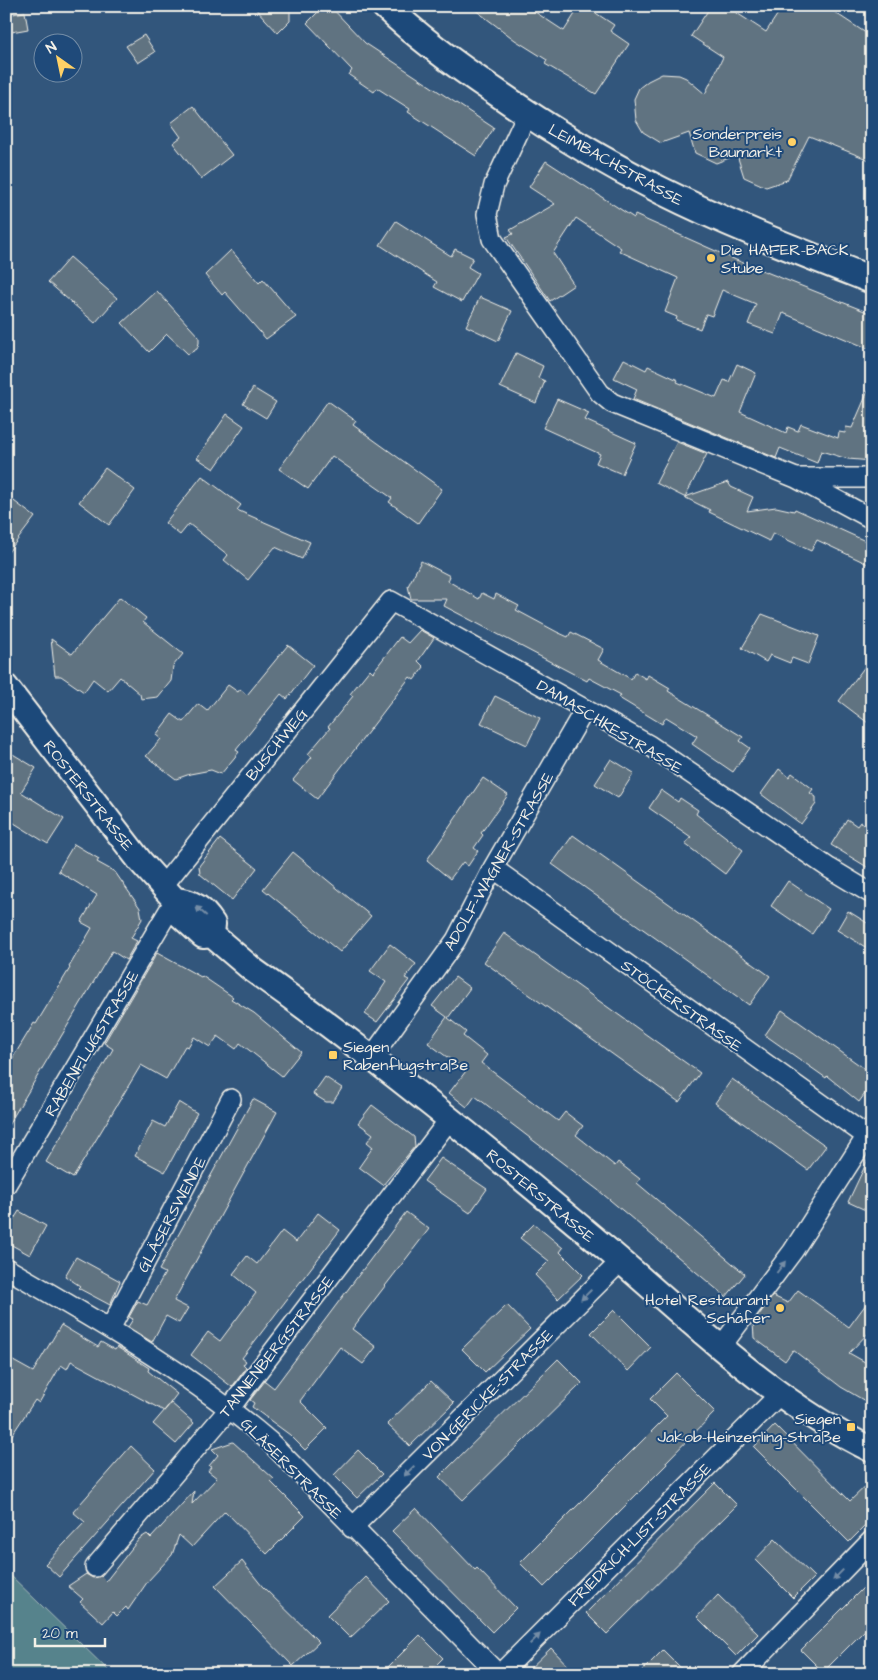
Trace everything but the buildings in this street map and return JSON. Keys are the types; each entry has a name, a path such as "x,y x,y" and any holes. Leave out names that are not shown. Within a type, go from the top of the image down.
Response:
{"main road":[{"name":"LEIMBACHSTRASSE","path":"385,6 466,72 527,114 589,152 662,191 731,223 872,280"}],"street":[{"path":"527,114 494,185 487,214 492,239 600,393 612,404 796,478 872,519"},
{"path":"796,478 872,478"},
{"name":"DAMASCHKESTRASSE","path":"391,601 649,746 829,868 872,894"},
{"name":"BUSCHWEG","path":"169,893 391,601"},
{"name":"ROSTERSTRASSE","path":"8,696 169,893 180,915 191,926 203,936 212,935 253,970 371,1058 512,1169 720,1348 779,1395 822,1424 872,1450"},
{"name":"ADOLF-WAGNER-STRASSE","path":"371,1058 456,940 493,868 586,709"},
{"name":"STÖCKERSTRASSE","path":"493,868 870,1135"},
{"name":"RABENFLUGSTRASSE","path":"6,1185 169,893"},
{"name":"GLÄSERSWENDE","path":"110,1329 231,1099"},
{"name":"TANNENBERGSTRASSE","path":"95,1567 230,1408 449,1120"},
{"path":"720,1348 792,1251 870,1135"},
{"name":"VON-GERICKE-STRASSE","path":"352,1528 621,1261"},
{"name":"GLÄSERSTRASSE","path":"6,1268 164,1362 230,1408 269,1441 352,1528 499,1674"},
{"name":"FRIEDRICH-LIST-STRASSE","path":"499,1674 779,1395"},
{"path":"742,1674 872,1540"}],"green space":[{"path":"6,1571 112,1674 6,1674"}],"place":[{"name":"Sonderpreis Baumarkt","path":"792,142"},
{"name":"Die HAFER-BACK Stube","path":"711,258"},
{"name":"Siegen Rabenflugstraße","path":"333,1055"},
{"name":"Hotel Restaurant Schäfer","path":"780,1308"},
{"name":"Siegen Jakob-Heinzerling-Straße","path":"851,1427"}]}
